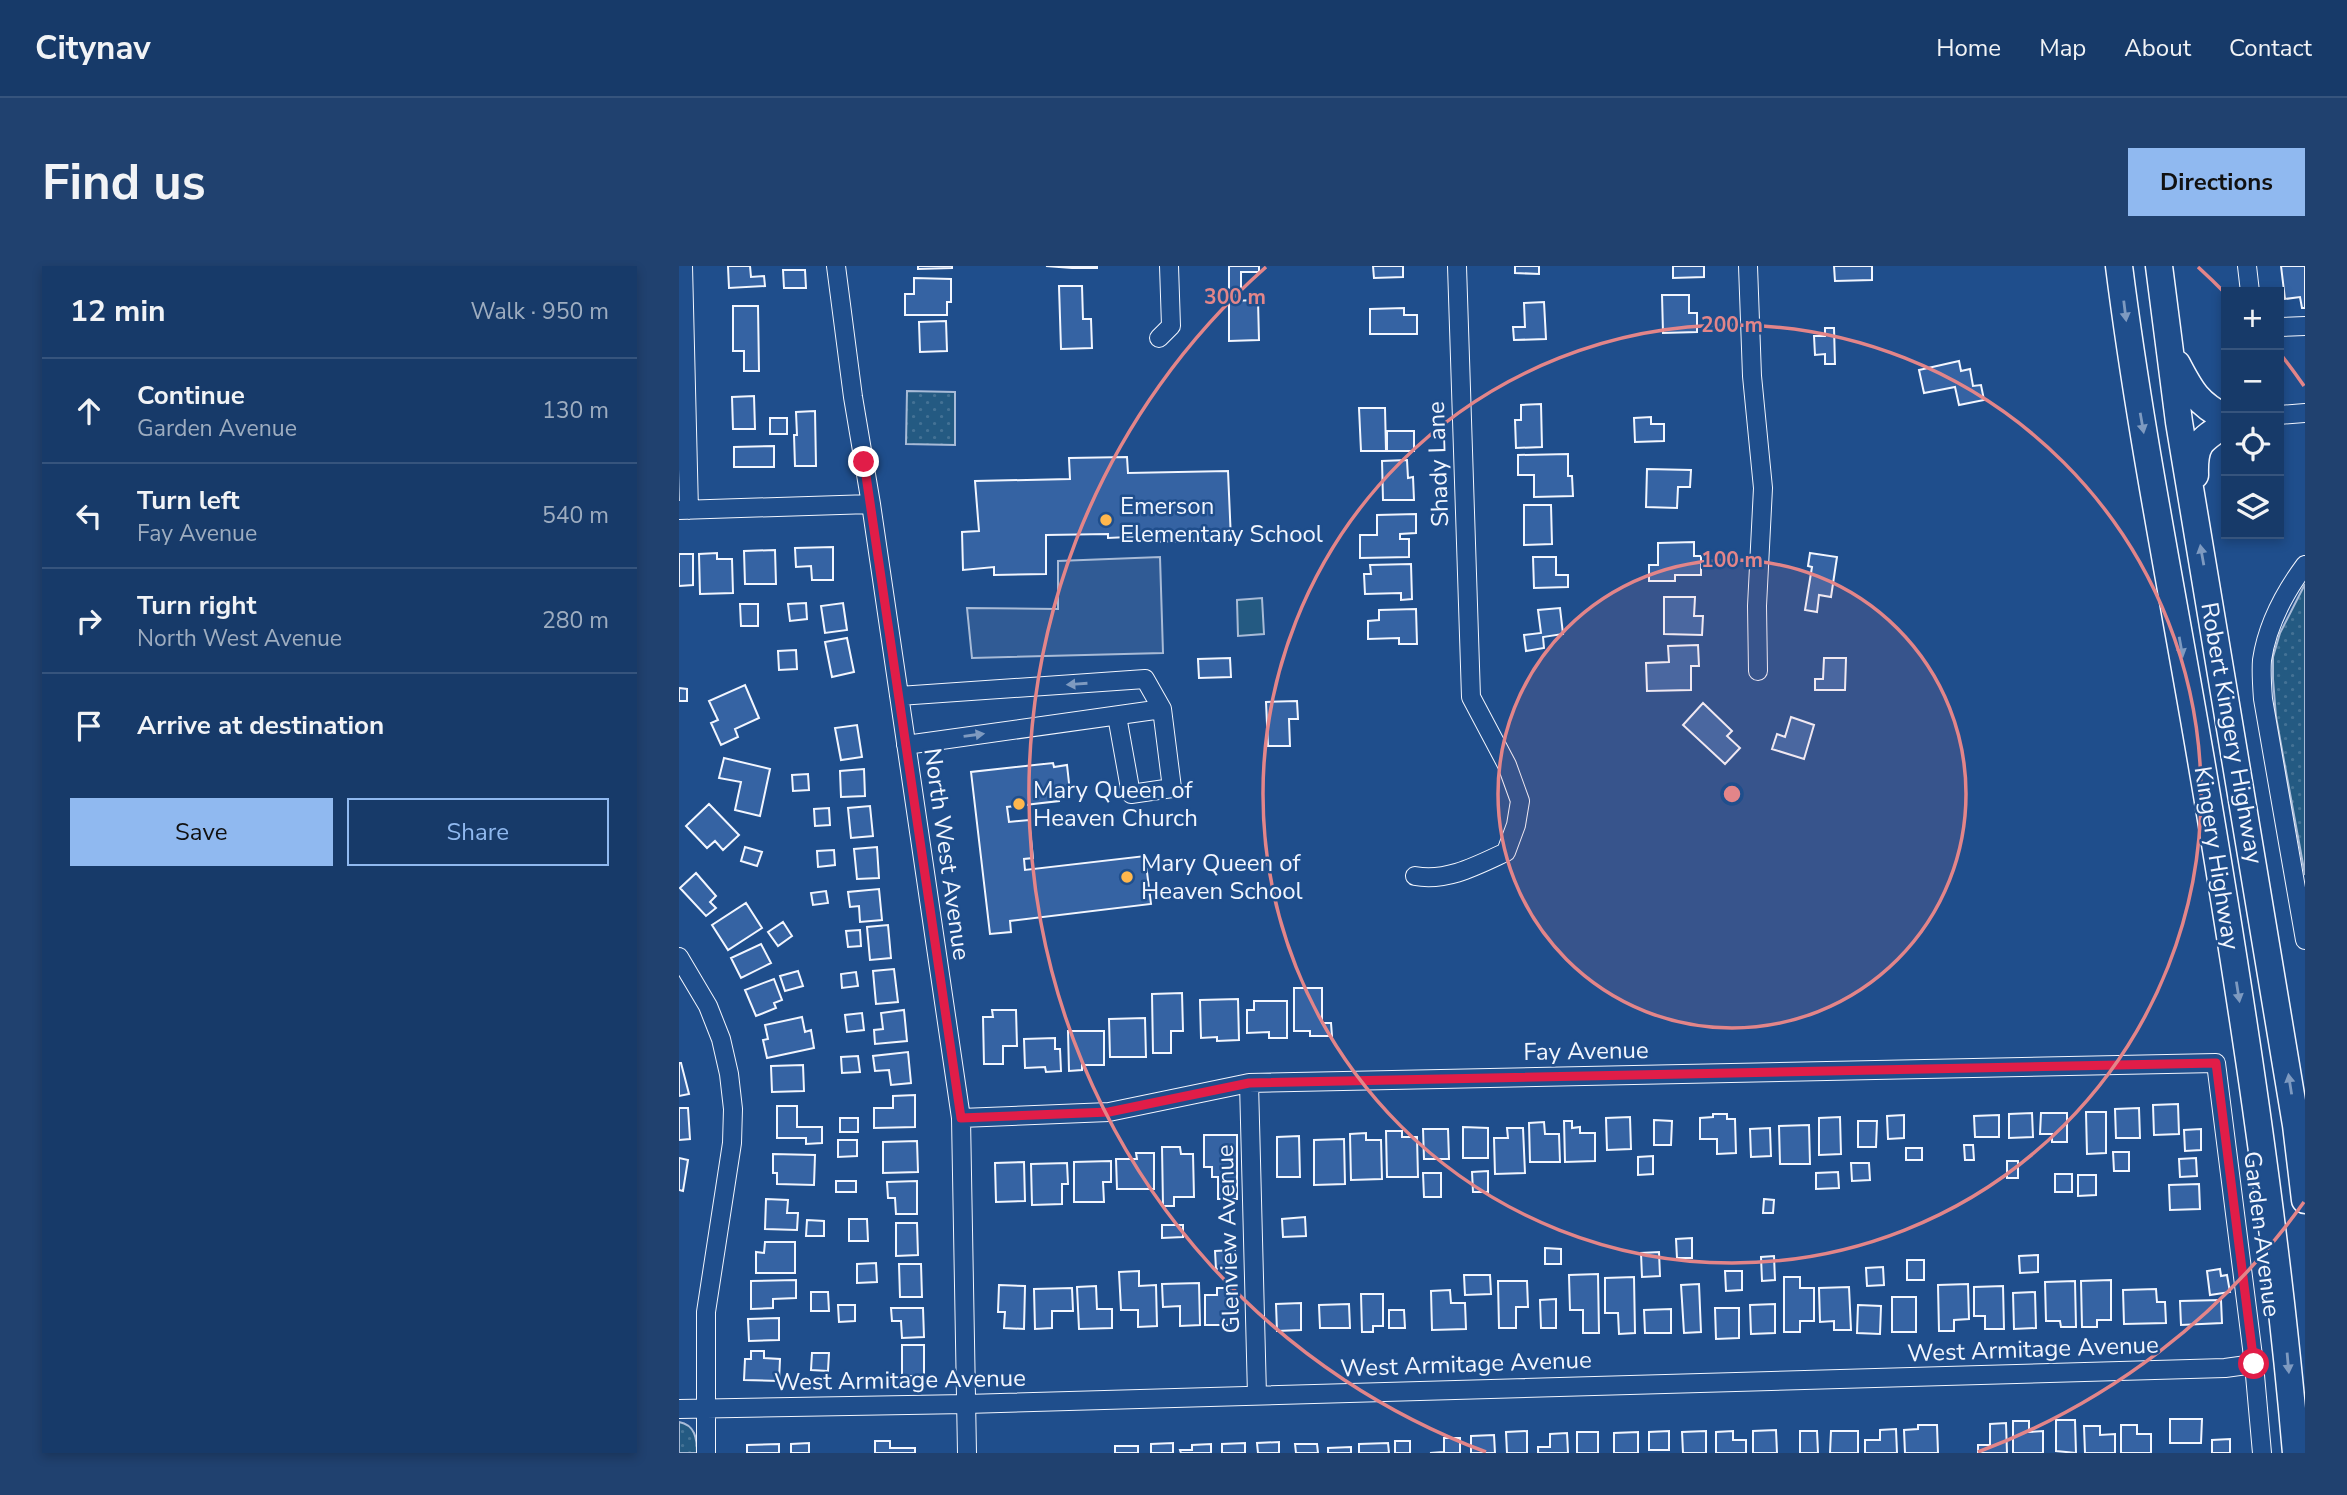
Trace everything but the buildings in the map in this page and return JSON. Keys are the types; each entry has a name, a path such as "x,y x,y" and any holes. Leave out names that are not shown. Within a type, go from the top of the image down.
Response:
{"highway":[{"name":"Kingery Highway","path":"2119,266 2130,355 2201,760 2257,1110 2286,1336 2296,1453"},
{"name":"Robert Kingery Highway","path":"2159,266 2179,422 2294,1111 2305,1200"},
{"path":"2170,350 2191,392 2208,409 2221,416"},
{"path":"2195,515 2196,451 2202,440 2221,427"}],"street":[{"path":"683,266 684,510 871,504"},
{"name":"North West Avenue","path":"836,266 853,397 961,1118 967,1453"},
{"path":"1159,338 1171,326 1169,266"},
{"name":"Shady Lane","path":"1415,876 1430,879 1472,868 1506,852 1516,825 1520,801 1507,765 1471,697 1457,266"},
{"path":"1748,266 1752,376 1763,488 1757,606 1758,671"},
{"path":"2247,266 2249,287"},
{"path":"2284,327 2305,326"},
{"path":"2284,415 2305,414"},
{"path":"2305,565 2276,616 2266,643 2262,677 2263,699 2305,940"},
{"path":"899,696 1145,679 1162,709 1172,788 1131,794 1117,716"},
{"path":"906,745 1162,709"},
{"path":"679,957 708,1006 721,1039 733,1109 732,1143 706,1312 706,1453"},
{"name":"Fay Avenue","path":"961,1118 1109,1112 1249,1083 2216,1063"},
{"name":"Garden Avenue","path":"2216,1063 2254,1364 2262,1453"},
{"name":"Glenview Avenue","path":"1249,1083 1257,1395"},
{"name":"West Armitage Avenue","path":"679,1409 966,1405 2225,1368 2254,1364"}],"shaded area":[{"path":"907,391 955,392 955,445 906,444"},
{"path":"1160,557 1163,653 972,658 967,608 1058,609 1058,561"},
{"path":"2305,584 2305,875 2276,717 2273,657 2280,633"},
{"path":"1262,598 1264,634 1238,636 1237,600"},
{"path":"679,1422 692,1429 697,1453 679,1453"}],"place":[{"name":"Emerson Elementary School","path":"1106,520"},
{"name":"Mary Queen of Heaven Church","path":"1019,804"},
{"name":"Mary Queen of Heaven School","path":"1127,877"}],"route":[{"path":"864,462 961,1118 1109,1112 1249,1083 2216,1063 2254,1364"}]}
